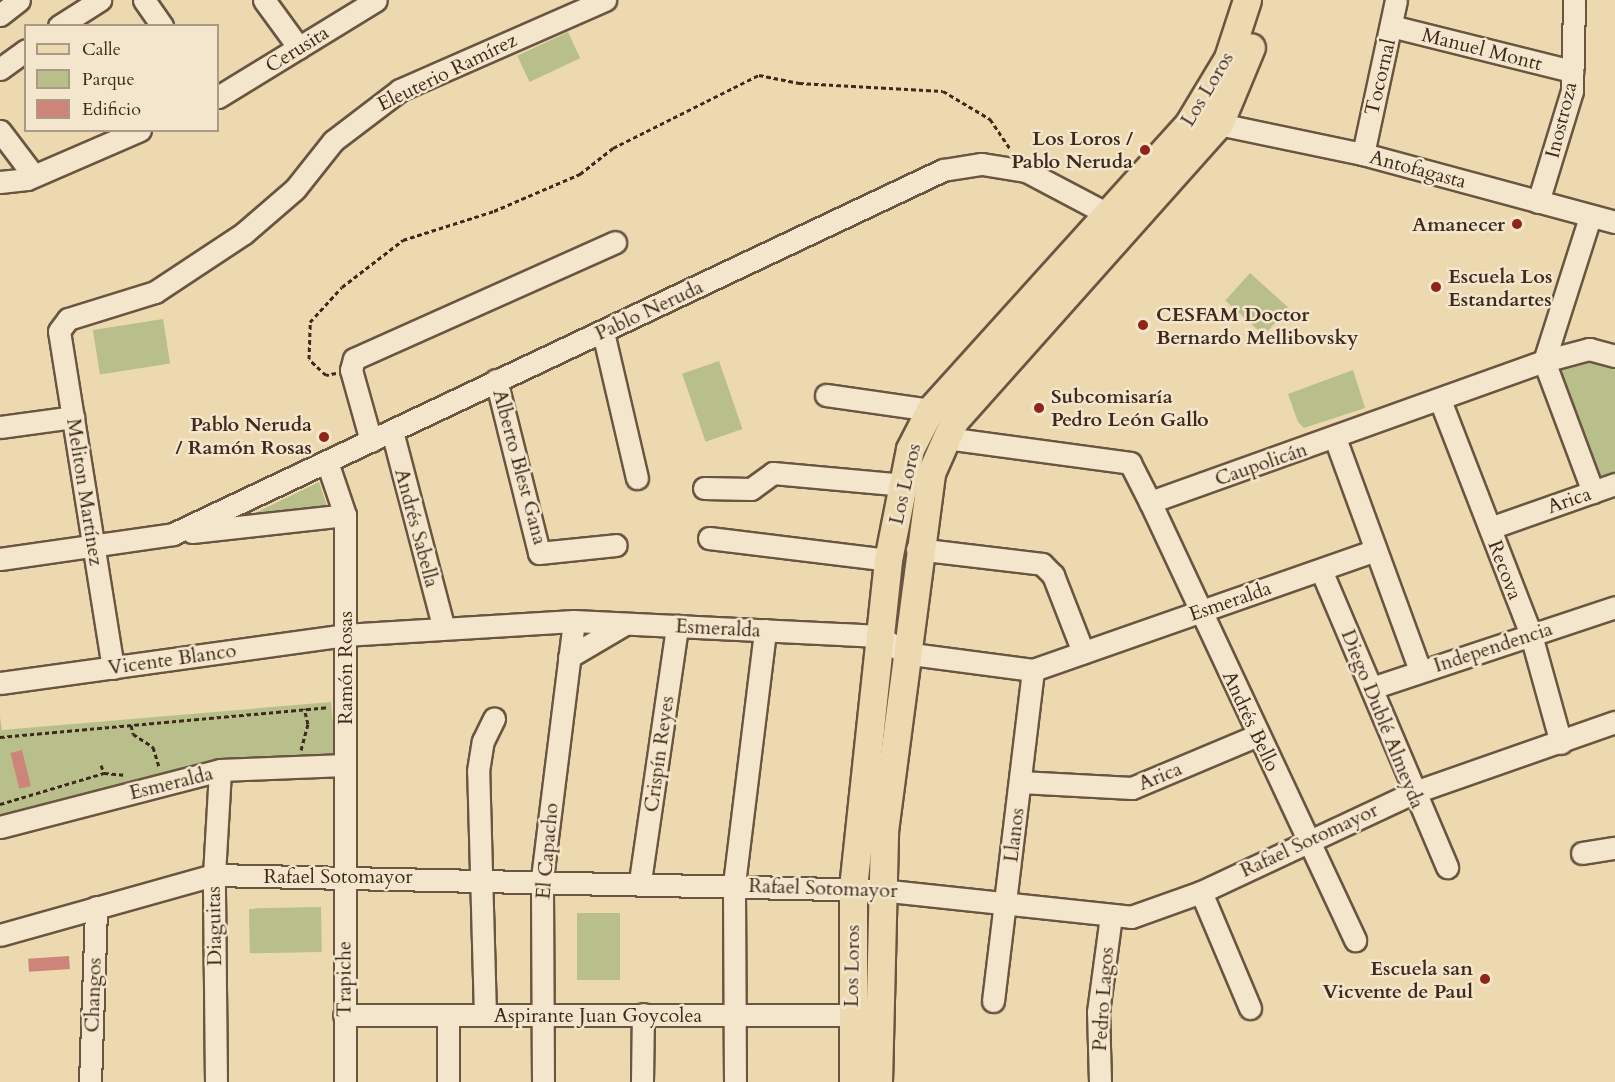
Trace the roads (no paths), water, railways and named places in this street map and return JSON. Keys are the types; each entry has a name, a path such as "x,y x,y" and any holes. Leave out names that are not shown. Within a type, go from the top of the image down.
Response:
{"main road":[{"name":"Los Loros","path":"878,1082 880,890 904,653 917,549 930,473 954,421 1120,220 1204,103 1228,58 1247,0"},
{"name":"Los Loros","path":"853,1082 851,1015 853,888 888,560 910,449 930,410 1219,124 1265,0"}],"street":[{"path":"0,14 6,0"},
{"path":"0,14 19,0"},
{"path":"62,24 100,0"},
{"path":"144,0 161,24"},
{"path":"264,0 299,48"},
{"name":"Cerusita","path":"219,96 376,0"},
{"name":"Eleuterio Ramírez","path":"68,319 155,291 244,233 295,189 333,141 400,90 605,0"},
{"name":"Tocornal","path":"1362,154 1396,0"},
{"name":"Inostroza","path":"1538,202 1572,91 1574,0"},
{"name":"Manuel Montt","path":"1391,26 1572,71"},
{"path":"0,69 24,51"},
{"name":"Antofagasta","path":"1219,124 1362,154 1615,222"},
{"path":"0,131 34,176"},
{"path":"0,182 34,176 127,133"},
{"name":"Pablo Neruda","path":"173,534 943,171 982,164 1026,171 1120,220"},
{"path":"1590,217 1544,361 1593,492"},
{"path":"371,441 351,370 354,359 615,242"},
{"name":"Meliton Martínez","path":"68,319 59,331 113,668"},
{"path":"603,332 637,478"},
{"name":"Caupolicán","path":"1150,502 1335,438 1544,361 1589,349 1615,356"},
{"name":"Alberto Blest Gana","path":"496,380 539,552 616,545"},
{"path":"826,395 930,410"},
{"name":"Recova","path":"1440,399 1531,635 1561,743"},
{"path":"0,427 73,417"},
{"name":"Andrés Sabella","path":"392,431 442,626"},
{"path":"946,438 1130,463 1150,502"},
{"path":"1335,438 1420,670"},
{"name":"Ramón Rosas","path":"327,462 345,515 345,876"},
{"path":"704,488 751,489 774,473 904,484"},
{"name":"Arica","path":"1490,528 1615,484"},
{"name":"Andrés Bello","path":"1150,502 1305,839 1355,940"},
{"name":"Pablo Neruda","path":"0,559 173,534 345,515"},
{"path":"709,538 888,560"},
{"path":"917,549 1042,564 1053,575 1083,652"},
{"name":"Esmeralda","path":"344,635 442,626 574,621 765,630 880,636 904,653 1033,670 1376,550"},
{"name":"Diego Dublé Almeyda","path":"1321,570 1372,688 1412,793 1448,867"},
{"name":"Independencia","path":"1372,688 1420,670 1615,607"},
{"name":"El Capacho","path":"543,1082 542,878 574,621"},
{"path":"570,657 626,624"},
{"name":"Crispín Reyes","path":"640,881 677,626"},
{"path":"735,1082 734,884 765,630"},
{"name":"Vicente Blanco","path":"0,683 344,635"},
{"name":"Llanos","path":"993,1001 1033,670"},
{"path":"485,1015 478,771 483,741 494,718"},
{"name":"Rafael Sotomayor","path":"0,935 214,875 542,878 853,888 1006,900 1131,917 1201,892 1305,839 1412,793 1561,743 1615,722"},
{"name":"Arica","path":"1020,782 1132,788 1258,735"},
{"name":"Esmeralda","path":"0,827 220,770 345,765"},
{"name":"Diaguitas","path":"216,1082 214,875 220,770"},
{"path":"1582,853 1615,848"},
{"name":"Trapiche","path":"345,876 345,1082"},
{"path":"1201,892 1250,1008"},
{"name":"Changos","path":"90,1082 96,907"},
{"name":"Pedro Lagos","path":"1100,1082 1098,1012 1111,916"},
{"path":"642,1082 643,1014"},
{"name":"Aspirante Juan Goycolea","path":"344,1015 851,1015"},
{"path":"448,1015 448,1082"}],"place":[{"name":"Los Loros / Pablo Neruda","path":"1145,150"},
{"name":"Amanecer","path":"1517,224"},
{"name":"Escuela Los Estandartes","path":"1436,287"},
{"name":"CESFAM Doctor Bernardo Mellibovsky","path":"1143,325"},
{"name":"Subcomisaría Pedro León Gallo","path":"1039,408"},
{"name":"Pablo Neruda / Ramón Rosas","path":"324,437"},
{"name":"Escuela san Vicvente de Paul","path":"1485,979"}]}
